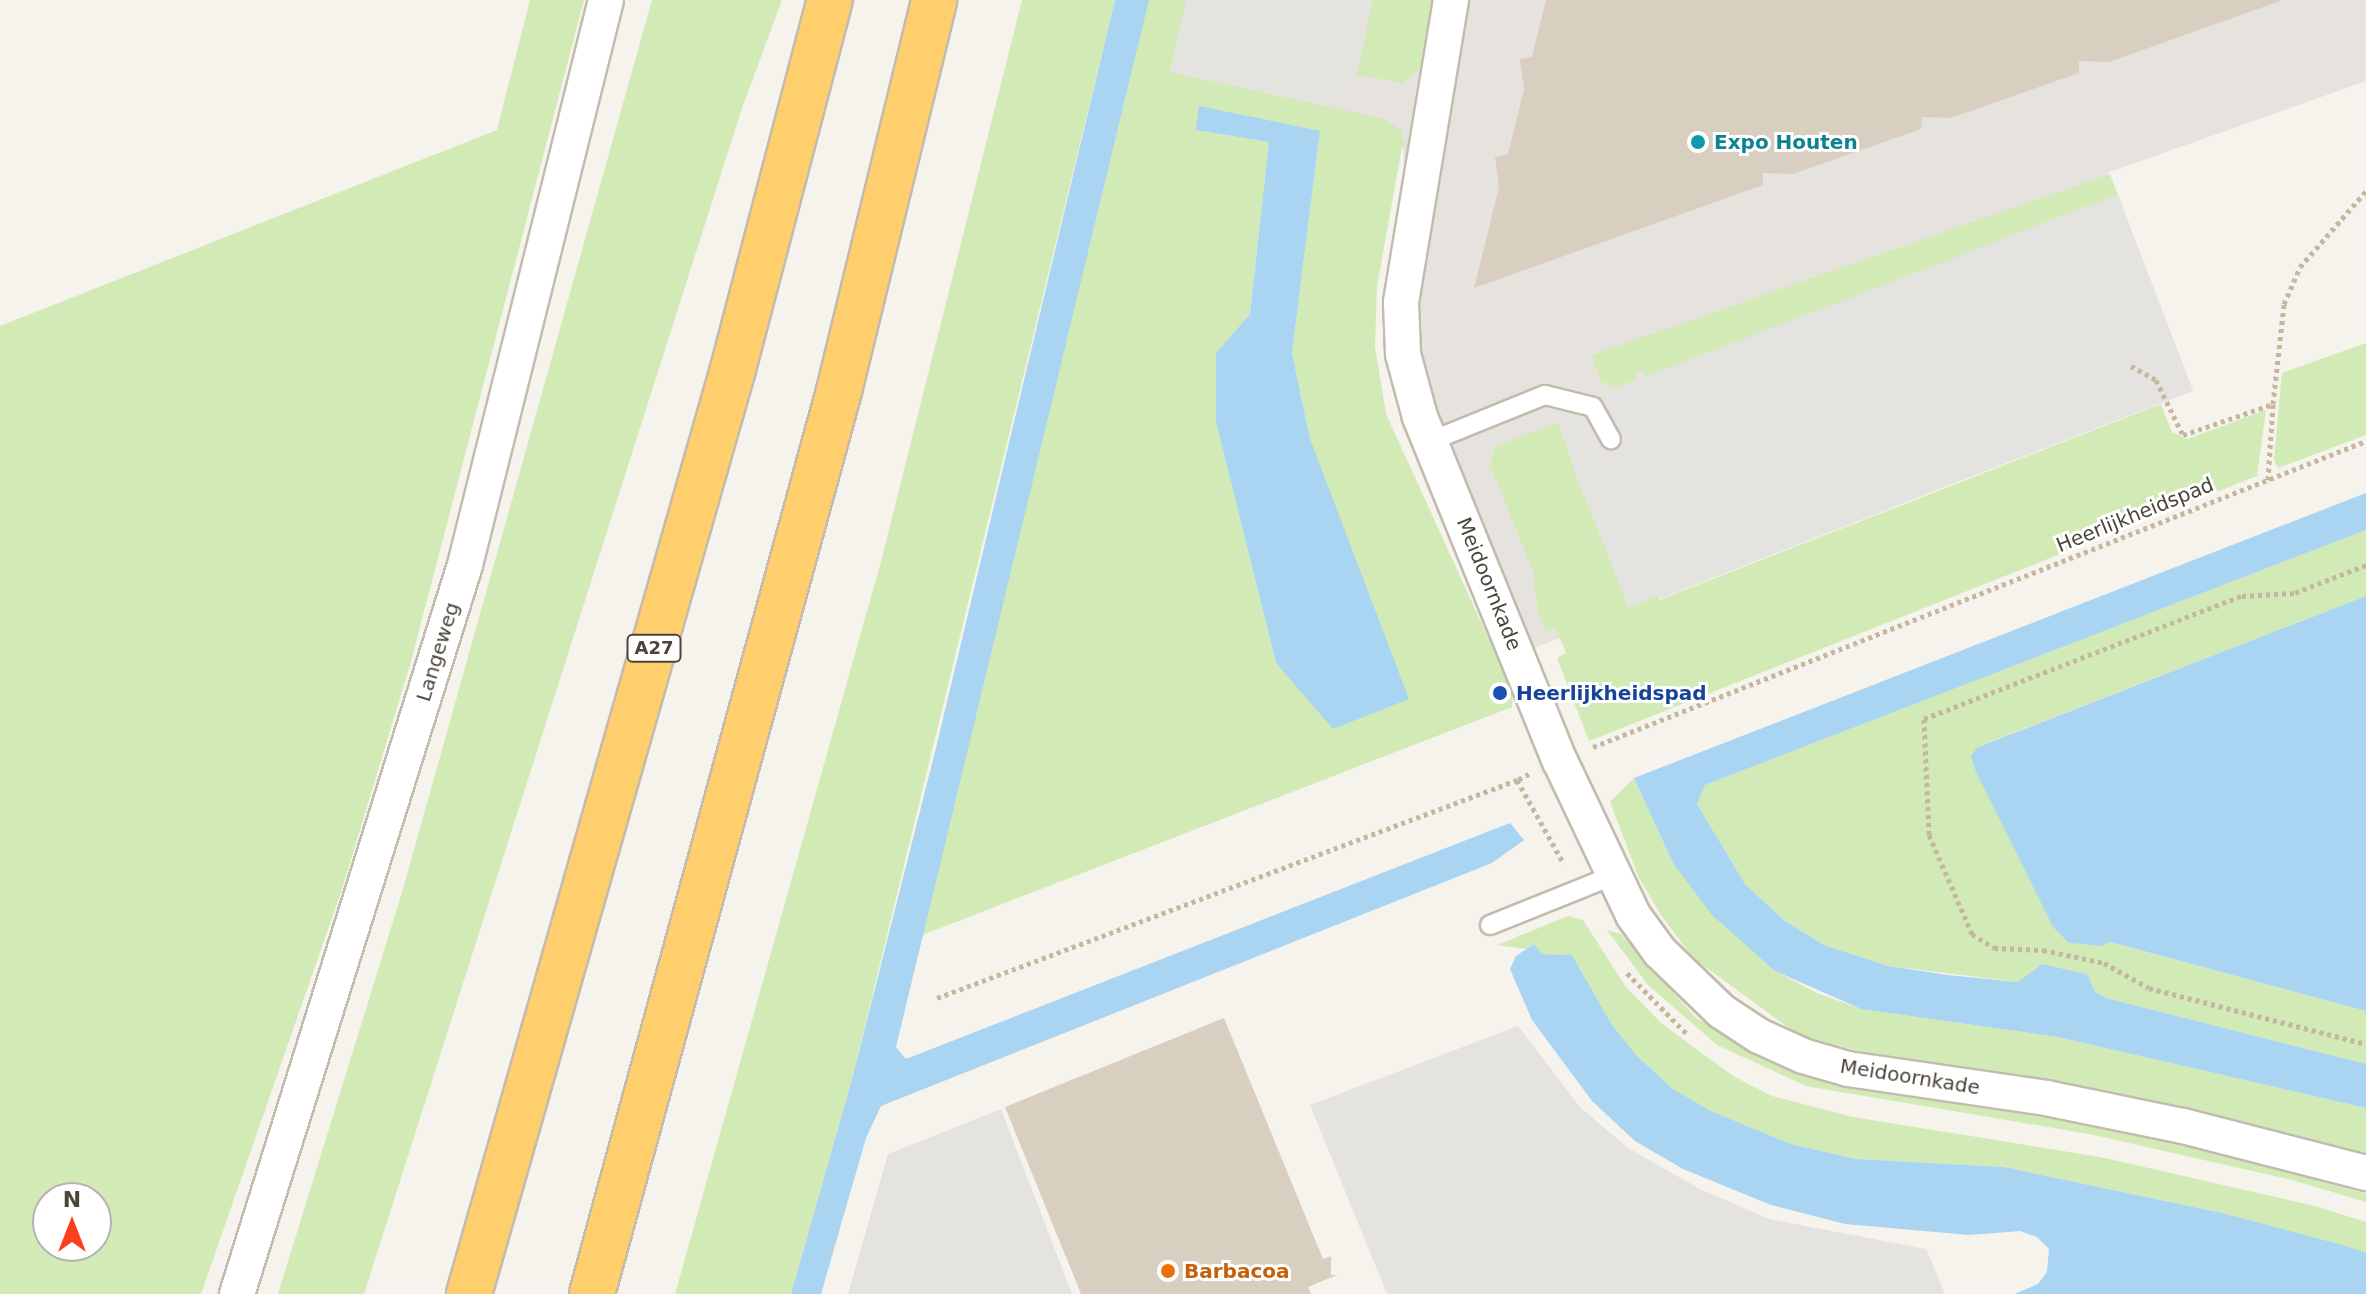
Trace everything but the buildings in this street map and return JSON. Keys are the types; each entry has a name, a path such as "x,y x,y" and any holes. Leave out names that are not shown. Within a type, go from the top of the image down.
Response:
{"highway":[{"name":"A27","path":"469,1294 733,369 830,0"},
{"path":"592,1294 839,391 934,0"}],"street":[{"name":"Langeweg","path":"237,1294 465,565 606,0"},
{"name":"Meidoornkade","path":"1451,0 1401,302 1403,354 1431,441 1560,761 1633,915 1688,983 1759,1036 1803,1056 1848,1069 2168,1123 2366,1173"}],"lane":[{"path":"1431,441 1545,395 1593,407 1611,439"},
{"path":"1490,925 1612,876"}],"path":[{"path":"2268,480 2284,304 2300,267 2366,191"},
{"path":"2131,366 2156,380 2183,435 2273,404"},
{"name":"Heerlijkheidspad","path":"1560,761 2366,441"},
{"path":"2366,565 2294,593 2241,596 1924,719 1929,835 1972,934 1994,948 2043,950 2104,963 2149,988 2366,1044"},
{"path":"937,998 1517,780"}],"shaded area":[{"path":"1137,0 2366,0 2366,81 2107,173 2192,390 1524,652 1410,354 1403,146 1118,86"},
{"path":"1186,0 1373,0 1349,111 1170,72"},
{"path":"2118,195 2193,391 1628,608 1553,412"},
{"path":"1518,1026 1580,1107 1628,1148 1700,1189 1769,1219 1926,1249 1945,1294 1387,1294 1310,1105"},
{"path":"1001,1109 1072,1294 848,1294 888,1154"}],"green space":[{"path":"530,0 584,0 410,665 342,889 201,1294 0,1294 0,326 497,130"},
{"path":"652,0 782,0 742,108 364,1294 278,1294 403,889"},
{"path":"1022,0 1115,0 851,1083 791,1294 675,1294 882,558"},
{"path":"1149,0 1186,0 1171,72 1385,119 1401,131 1406,149 1402,147 1377,287 1375,347 1386,414 1512,690 1512,707 922,935","holes":["1196,130 1320,131 1292,353 1310,439 1276,663 1216,422 1216,353 1250,314 1269,142"]},
{"path":"1372,0 1432,0 1420,68 1403,83 1345,73"},
{"path":"2110,174 2129,224 2101,225 2091,204 1647,379 1642,370 1634,374 1644,398 1601,382 1592,355"},
{"path":"2366,343 2366,435 2278,468 2274,460 2282,373"},
{"path":"2161,404 2172,432 2187,439 2266,410 2257,476 1589,741 1557,658 1566,653 1555,627 1546,631 1538,613 1533,571 1490,465 1495,447 1565,419 1572,466 1616,575 1643,571 1659,600"},
{"path":"2366,530 2366,596 1979,746 2069,943 2102,946 2109,942 2366,1011 2366,1064 2106,998 2095,992 2087,974 2042,964 2019,982 1888,966 1824,945 1785,921 1745,884 1697,804 1705,785"},
{"path":"1634,778 1673,863 1775,971 1817,993 1861,1009 2058,1037 2366,1108 2366,1155 2158,1102 1871,1054 1800,1036 1693,958 1661,915 1639,878 1610,802"},
{"path":"1568,916 1583,920 1626,987 1661,1023 1733,1076 1772,1096 1853,1117 2100,1157 2315,1206 2366,1222 2366,1253 2222,1213 2004,1167 1856,1159 1791,1144 1711,1111 1673,1089 1639,1058 1612,1025 1572,955 1542,954 1534,944 1526,949 1497,945"},
{"path":"1607,930 1621,934 1695,1017 1787,1069 1847,1087 2069,1121 2200,1148 2366,1194 2366,1202 2292,1180 2089,1134 1806,1086 1717,1045 1648,985"}],"water":[{"path":"1115,0 1149,0 896,1047 906,1059 1510,823 1524,840 1492,863 881,1106 866,1138 821,1294 791,1294 851,1083 936,748"},
{"path":"1199,106 1320,131 1292,353 1310,439 1409,699 1333,729 1276,663 1216,422 1216,353 1250,314 1269,142 1196,130"},
{"path":"2366,493 2366,530 1705,785 1697,804 1745,884 1785,921 1824,945 1888,966 1948,975 2018,982 2042,964 2087,974 2095,992 2106,998 2366,1064 2366,1108 2058,1037 1861,1009 1775,971 1712,915 1673,863 1634,778"},
{"path":"2366,596 2366,1011 2110,942 2102,946 2069,943 2053,927 1976,772 1971,756 1978,747"},
{"path":"1534,944 1542,954 1572,955 1612,1025 1638,1057 1673,1089 1711,1111 1791,1144 1856,1159 2004,1167 2222,1213 2346,1246 2366,1253 2366,1294 2014,1294 2038,1284 2047,1272 2049,1249 2037,1237 2020,1231 1969,1235 1845,1224 1771,1205 1683,1169 1635,1141 1592,1101 1532,1020 1510,969 1516,956"}],"place":[{"name":"Expo Houten","path":"1698,142"},
{"name":"Heerlijkheidspad","path":"1500,693"},
{"name":"Barbacoa","path":"1168,1271"}]}
